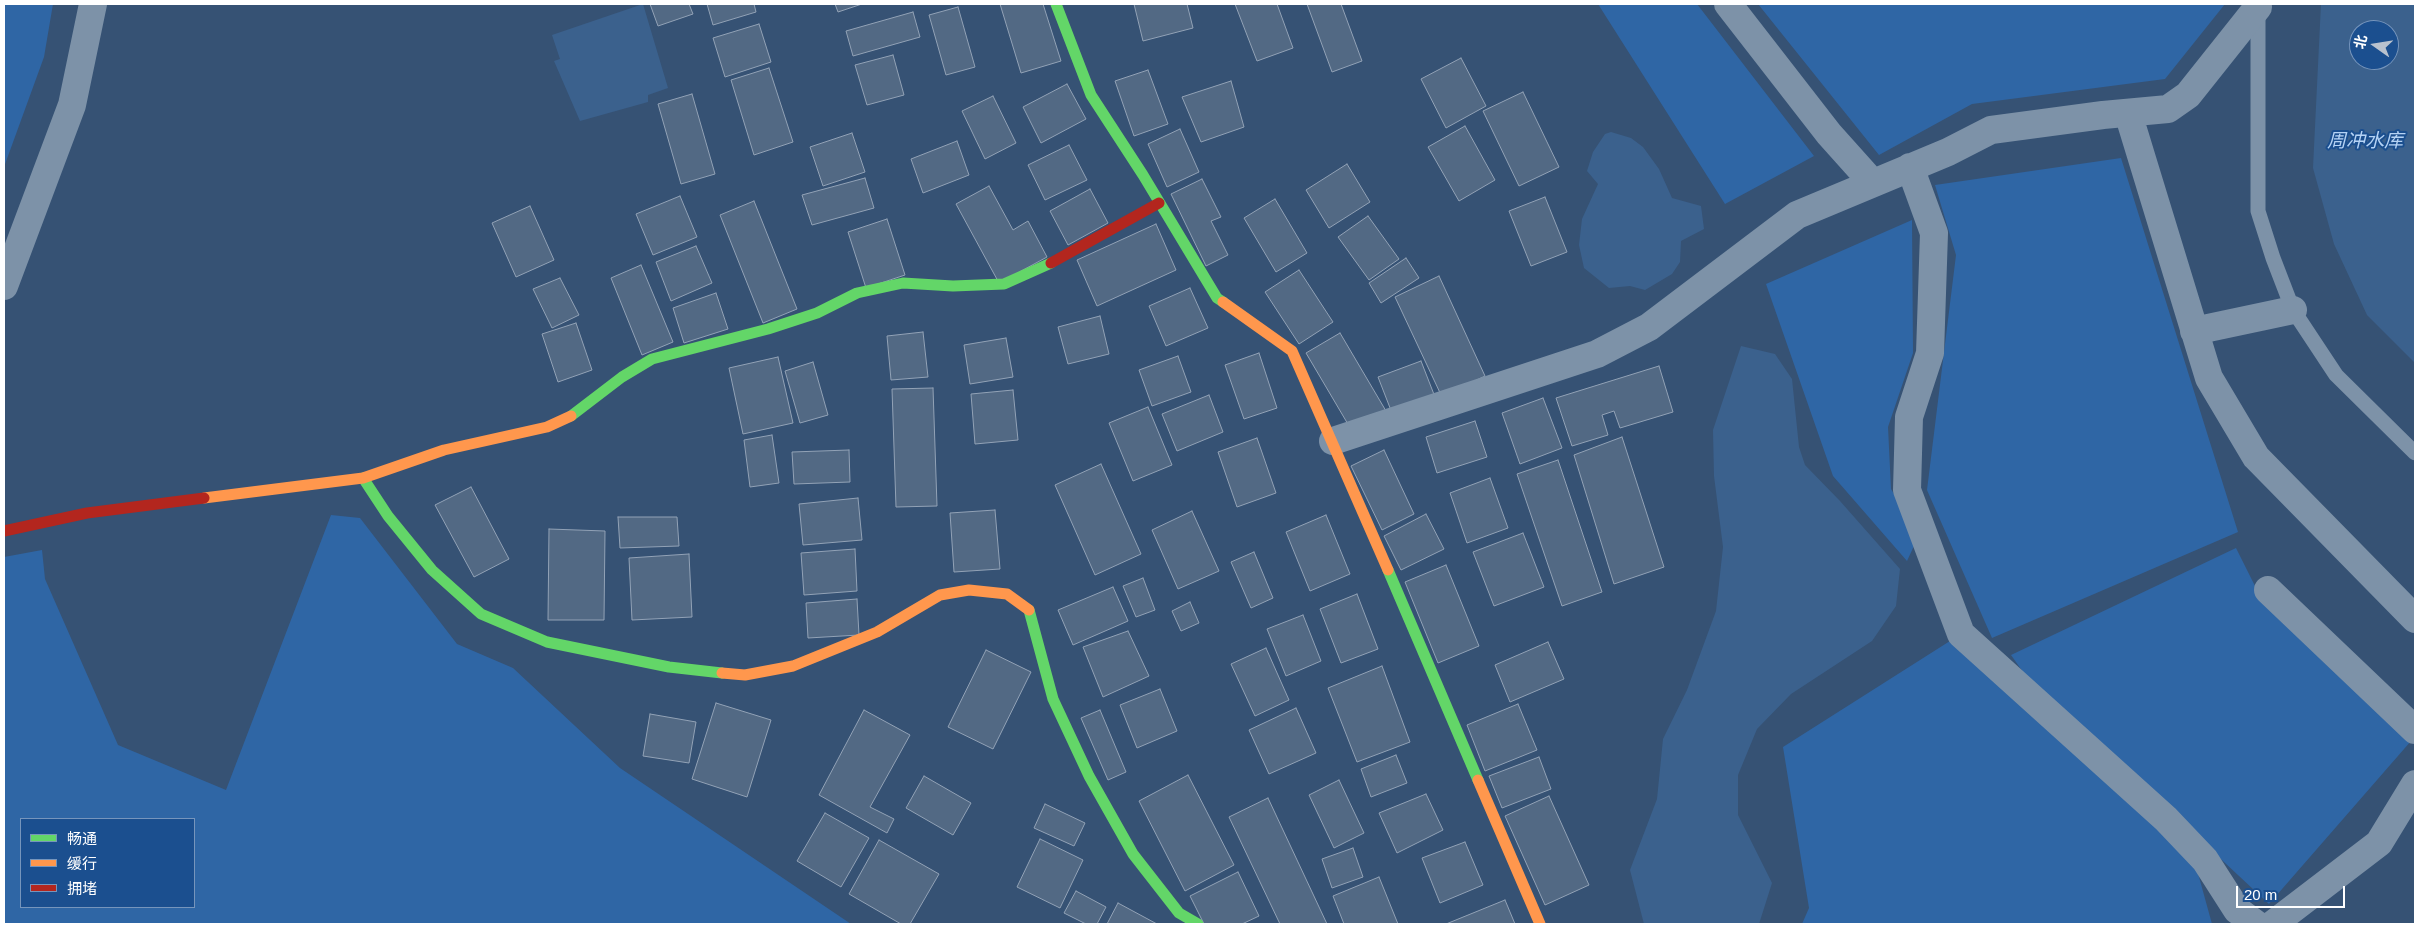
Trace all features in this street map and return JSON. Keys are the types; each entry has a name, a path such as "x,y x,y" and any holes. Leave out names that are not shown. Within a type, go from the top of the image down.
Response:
{"street":[{"path":"4,286 72,105 93,4"},
{"path":"1056,4 1091,95 1217,298 1292,351 1333,441 1540,924"},
{"path":"1728,4 1828,134 1872,182"},
{"path":"1333,441 1597,354 1649,327 1797,215 1872,182 1948,152 1991,130 2168,109 2188,95 2258,5"},
{"path":"2128,113 2209,378 2256,457 2415,619"},
{"path":"1910,167 1934,233 1930,353 1909,417 1907,490 1961,634 2166,819 2205,860 2237,910 2256,924"},
{"path":"4,531 87,513 363,478 444,450 547,428 577,413 622,377 652,358 768,329 817,313 857,293 903,283 953,286 1004,284 1052,262 1159,203"},
{"path":"2194,330 2293,310"},
{"path":"363,478 388,516 432,570 481,614 547,642 669,668 745,675 793,666 877,632 940,595 969,590 1008,594 1029,610 1053,699 1089,776 1133,854 1179,913 1198,924"},
{"path":"2268,590 2415,730"},
{"path":"2272,924 2379,843 2415,784"}],"lane":[{"path":"2258,5 2258,211 2273,258 2293,310 2336,375 2415,453"}],"shaded area":[{"path":"4,4 53,4 44,57 4,167"},
{"path":"1598,4 1697,4 1814,156 1725,204"},
{"path":"1758,4 2225,4 2165,79 1972,104 1879,155"},
{"path":"2121,158 2238,532 1992,638 1927,490 1956,255 1935,185"},
{"path":"1912,220 1913,353 1888,427 1891,489 1919,535 1907,561 1833,476 1766,284"},
{"path":"331,515 360,518 457,644 513,668 620,768 851,924 4,924 4,557 42,550 45,579 118,745 226,790"},
{"path":"2236,548 2263,602 2411,741 2269,904 2028,679 2011,655"},
{"path":"1961,634 2196,866 2212,924 1802,924 1809,908 1783,747"}],"water":[{"path":"643,4 668,88 648,95 648,102 580,121 554,61 560,59 552,35"},
{"name":"周冲水库","path":"2321,4 2415,4 2415,363 2367,315 2334,244 2313,168"},
{"path":"1611,132 1631,138 1643,147 1659,169 1672,198 1701,206 1704,229 1681,241 1680,262 1672,274 1645,290 1630,286 1609,288 1584,268 1579,245 1582,219 1598,184 1587,171 1593,152 1605,134"},
{"path":"1741,346 1775,354 1792,379 1799,447 1805,465 1840,501 1900,569 1896,606 1872,641 1791,694 1757,729 1738,775 1738,815 1772,883 1759,924 1644,924 1630,870 1657,799 1663,739 1687,690 1716,611 1723,547 1714,476 1713,430"}],"building":[{"path":"650,4 689,4 693,14 658,26"},
{"path":"707,4 754,4 756,12 713,25"},
{"path":"835,4 862,4 838,12"},
{"path":"1000,4 1043,4 1061,61 1021,73"},
{"path":"1134,4 1187,4 1193,28 1143,41"},
{"path":"1235,4 1277,4 1293,48 1257,61"},
{"path":"1307,4 1341,4 1362,61 1332,72"},
{"path":"958,7 975,67 946,75 929,15"},
{"path":"913,12 920,37 853,56 846,31"},
{"path":"759,24 771,62 725,77 713,38"},
{"path":"893,55 904,95 867,105 855,65"},
{"path":"1461,58 1486,106 1446,128 1421,79"},
{"path":"769,68 793,142 754,155 731,80"},
{"path":"1148,70 1168,124 1134,136 1115,81"},
{"path":"1231,81 1244,127 1201,142 1182,97"},
{"path":"1067,84 1086,119 1041,143 1023,107"},
{"path":"1523,92 1559,167 1519,186 1483,111"},
{"path":"692,94 715,174 681,184 658,104"},
{"path":"993,96 1016,143 985,159 962,111"},
{"path":"1465,126 1495,180 1459,201 1428,147"},
{"path":"1180,129 1199,172 1167,187 1148,144"},
{"path":"852,133 865,172 823,186 810,147"},
{"path":"957,141 969,175 923,193 911,159"},
{"path":"1069,145 1087,180 1045,200 1028,165"},
{"path":"1347,164 1370,202 1329,228 1306,190"},
{"path":"865,178 874,208 812,225 802,195"},
{"path":"1202,179 1221,217 1211,221 1228,255 1206,266 1171,194"},
{"path":"989,186 1013,230 1028,221 1047,257 999,283 956,204"},
{"path":"1090,189 1108,223 1068,245 1050,211"},
{"path":"680,196 697,237 653,255 636,214"},
{"path":"1545,197 1567,252 1531,266 1509,211"},
{"path":"1275,199 1307,253 1276,272 1244,218"},
{"path":"754,201 797,309 763,323 720,215"},
{"path":"530,206 554,260 516,277 492,223"},
{"path":"1368,216 1399,259 1369,280 1338,237"},
{"path":"887,219 905,275 866,288 848,232"},
{"path":"1156,224 1176,270 1097,306 1077,260"},
{"path":"696,246 712,283 671,301 656,262"},
{"path":"1406,258 1419,278 1381,303 1369,283"},
{"path":"641,265 673,342 642,355 611,278"},
{"path":"1299,270 1333,322 1299,344 1265,292"},
{"path":"1439,276 1485,376 1442,397 1395,297"},
{"path":"560,278 579,315 552,328 533,289"},
{"path":"1190,288 1208,328 1166,346 1149,306"},
{"path":"716,293 728,329 684,343 673,308"},
{"path":"1100,316 1109,354 1068,364 1058,327"},
{"path":"576,323 592,370 558,382 542,334"},
{"path":"923,332 928,377 891,380 887,336"},
{"path":"1340,333 1386,411 1352,431 1306,353"},
{"path":"1006,338 1013,377 970,384 964,345"},
{"path":"1259,353 1277,408 1244,419 1225,365"},
{"path":"1178,356 1191,392 1152,406 1139,370"},
{"path":"778,357 793,423 743,434 729,368"},
{"path":"1421,361 1435,397 1392,413 1378,377"},
{"path":"813,362 828,415 800,423 785,371"},
{"path":"1659,366 1673,412 1620,428 1614,411 1602,415 1608,435 1572,446 1556,398"},
{"path":"933,388 937,506 896,507 892,389"},
{"path":"1013,390 1018,440 975,444 971,394"},
{"path":"1209,395 1223,432 1177,451 1162,414"},
{"path":"1543,398 1562,448 1520,464 1502,413"},
{"path":"1148,407 1172,465 1133,481 1109,423"},
{"path":"1475,421 1487,457 1437,473 1426,437"},
{"path":"772,435 779,483 750,487 744,440"},
{"path":"1622,437 1664,567 1614,584 1574,455"},
{"path":"1257,438 1276,493 1237,507 1218,452"},
{"path":"849,450 850,482 794,484 792,452"},
{"path":"1384,450 1414,514 1382,530 1351,466"},
{"path":"1558,460 1602,592 1562,606 1517,474"},
{"path":"1101,464 1141,554 1095,575 1055,485"},
{"path":"1490,478 1508,528 1467,543 1450,493"},
{"path":"471,487 509,559 474,577 435,505"},
{"path":"858,498 862,540 803,545 799,504"},
{"path":"995,510 1000,569 954,572 950,513"},
{"path":"1192,511 1219,571 1178,589 1152,530"},
{"path":"1426,514 1444,549 1401,570 1384,536"},
{"path":"1326,515 1350,574 1310,591 1286,532"},
{"path":"618,517 677,517 679,546 620,548"},
{"path":"549,529 605,531 604,620 548,620"},
{"path":"1523,533 1544,587 1494,606 1473,552"},
{"path":"855,549 857,591 804,595 801,553"},
{"path":"1254,552 1273,598 1251,608 1231,562"},
{"path":"689,554 692,617 632,620 629,558"},
{"path":"1446,565 1479,646 1438,663 1405,582"},
{"path":"1143,578 1155,610 1136,617 1123,586"},
{"path":"1113,587 1128,621 1073,645 1058,610"},
{"path":"1357,594 1378,649 1341,663 1320,609"},
{"path":"857,599 859,635 808,638 806,603"},
{"path":"1190,602 1199,623 1181,631 1172,611"},
{"path":"1303,615 1321,661 1286,676 1267,629"},
{"path":"1128,631 1149,676 1103,697 1083,647"},
{"path":"1548,642 1564,679 1510,702 1495,665"},
{"path":"1266,648 1289,700 1255,716 1231,664"},
{"path":"986,650 1031,672 993,749 948,727"},
{"path":"1382,666 1410,742 1357,762 1328,688"},
{"path":"1160,689 1177,731 1137,748 1120,705"},
{"path":"716,703 771,720 747,797 692,779"},
{"path":"1518,704 1537,750 1485,771 1467,725"},
{"path":"1296,708 1316,753 1269,774 1249,730"},
{"path":"864,710 910,735 870,807 894,819 887,833 819,795"},
{"path":"1100,710 1126,772 1108,780 1081,718"},
{"path":"650,714 696,722 689,763 643,756"},
{"path":"1396,755 1407,783 1371,797 1361,769"},
{"path":"1539,757 1551,789 1502,808 1489,776"},
{"path":"1188,775 1234,865 1185,891 1139,801"},
{"path":"924,776 971,803 953,835 906,808"},
{"path":"1339,780 1364,833 1334,848 1309,795"},
{"path":"1426,794 1443,830 1397,853 1379,813"},
{"path":"1549,796 1589,885 1545,905 1505,816"},
{"path":"1268,798 1327,924 1280,924 1229,817"},
{"path":"1045,804 1085,823 1074,846 1034,828"},
{"path":"825,813 869,838 841,887 797,861"},
{"path":"1040,839 1083,860 1060,908 1017,887"},
{"path":"879,840 939,874 910,924 901,924 849,894"},
{"path":"1465,842 1483,885 1440,903 1422,858"},
{"path":"1353,848 1363,877 1332,888 1322,859"},
{"path":"1238,872 1259,916 1242,924 1204,924 1190,896"},
{"path":"1379,877 1398,924 1344,924 1333,896"},
{"path":"1076,891 1106,907 1097,924 1086,924 1064,913"},
{"path":"1505,900 1515,924 1446,924"},
{"path":"1118,903 1157,924 1107,924"}],"traffic: fast":[{"path":"1056,4 1091,95 1143,175 1217,298 1223,302"},
{"path":"571,416 622,377 652,359 768,329 817,313 857,293 903,283 953,286 1004,284 1051,263"},
{"path":"363,478 388,516 432,570 481,614 547,642 669,667 722,673"},
{"path":"1388,570 1478,780"},
{"path":"1029,610 1053,699 1089,776 1133,854 1179,913 1198,924"}],"traffic: slow":[{"path":"1223,302 1292,351 1388,570"},
{"path":"204,498 363,478 444,450 547,427 571,416"},
{"path":"722,673 745,675 793,666 877,632 940,595 969,590 1007,594 1029,610"},
{"path":"1478,780 1540,924"}],"traffic: jam":[{"path":"1051,263 1159,203"},
{"path":"4,531 87,513 204,498"}]}
